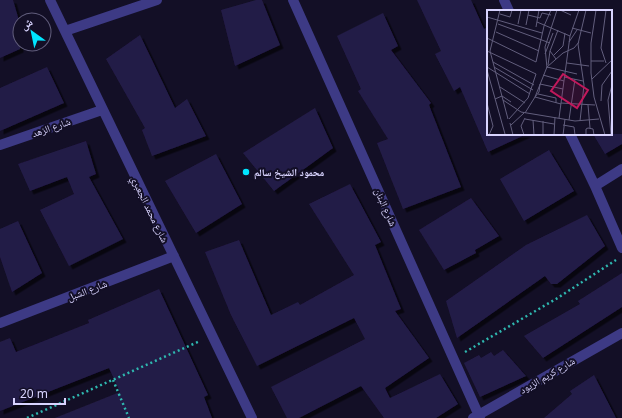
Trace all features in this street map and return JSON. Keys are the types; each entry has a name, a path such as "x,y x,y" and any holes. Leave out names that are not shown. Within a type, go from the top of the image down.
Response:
{"street":[{"name":"شارع محمد الجعبري","path":"50,0 252,418"},
{"path":"65,32 157,0"},
{"name":"شارع البنان","path":"293,0 454,358 477,417"},
{"path":"504,0 509,10"},
{"name":"شارع الزهد","path":"0,145 102,110"},
{"path":"570,135 596,186 622,248"},
{"path":"596,186 622,169"},
{"name":"شارع الشبل","path":"0,323 174,256"},
{"name":"شارع كريم الزيود","path":"477,417 622,333"}],"path":[{"path":"454,358 556,299 622,256"},
{"path":"27,418 212,336"},
{"path":"113,380 130,418"}],"building":[{"path":"0,0 13,0 16,12 12,12 12,52 13,52 0,58"},
{"path":"256,0 262,0 280,45 235,66 221,10"},
{"path":"417,0 471,0 484,29 487,28 487,135 525,135 488,152 460,87 454,91 435,54 441,51"},
{"path":"383,13 398,46 391,50 431,103 429,105 461,187 403,209 377,143 388,139 358,91 361,89 337,36"},
{"path":"140,35 175,108 187,99 206,136 152,156 142,130 145,128 106,59"},
{"path":"47,67 64,103 0,131 0,88"},
{"path":"315,108 333,148 274,191 243,153"},
{"path":"622,134 622,144 605,154 594,135"},
{"path":"86,141 96,174 89,177 123,239 69,266 40,210 74,194 67,177 30,191 18,164"},
{"path":"549,150 574,191 524,221 500,179"},
{"path":"216,154 242,204 196,233 165,181"},
{"path":"350,184 381,242 375,245 401,309 395,311 429,358 385,388 390,398 440,374 458,404 436,418 384,418 361,386 299,418 287,418 271,387 365,339 354,318 257,366 231,315 205,252 239,240 271,315 298,302 300,305 354,275 309,204"},
{"path":"471,198 499,236 475,250 476,253 444,270 419,230"},
{"path":"587,215 605,246 557,284 551,284 545,276 457,338 446,301 526,245"},
{"path":"18,221 42,273 12,292 0,257 0,229"},
{"path":"622,273 622,307 543,358 524,336 580,304 578,301"},
{"path":"159,289 208,395 204,397 212,418 55,418 120,392 109,368 0,411 0,342 10,338 16,352 89,323 88,320"},
{"path":"503,350 526,376 480,397 464,363 479,355 481,358 491,352 494,356"},
{"path":"594,375 616,418 544,418 572,394 570,391"}],"place":[{"name":"محمود الشيخ سالم","path":"246,172"}]}
